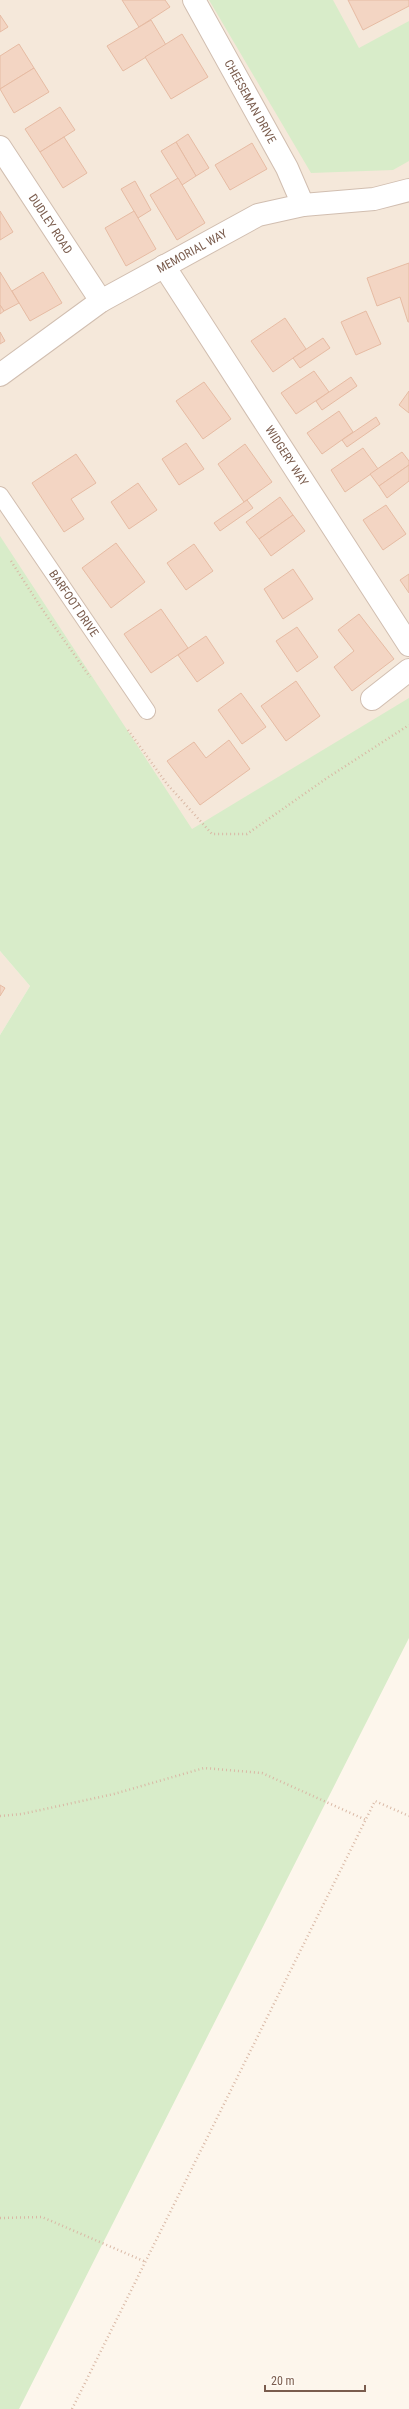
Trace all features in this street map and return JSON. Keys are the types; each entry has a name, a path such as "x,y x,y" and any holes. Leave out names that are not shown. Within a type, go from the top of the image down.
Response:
{"street":[{"name":"CHEESEMAN DRIVE","path":"194,0 287,168 303,205"},
{"name":"DUDLEY ROAD","path":"0,147 101,301"},
{"name":"MEMORIAL WAY","path":"0,375 101,301 258,215 303,205 374,199 409,190"},
{"name":"WIDGERY WAY","path":"164,266 409,645"},
{"path":"372,699 409,670"}],"lane":[{"name":"BARFOOT DRIVE","path":"0,495 147,710"}],"path":[{"path":"8,557 42,609 93,681"},
{"path":"125,726 167,784 212,834 247,834 409,725"},
{"path":"0,1816 22,1814 114,1794 204,1768 262,1773 366,1820"},
{"path":"72,2409 375,1802 409,1816"},
{"path":"0,2218 42,2217 146,2262"}],"shaded area":[{"path":"0,0 409,0 409,787 182,948 0,665"},
{"path":"0,951 30,986 0,1035"}],"green space":[{"path":"209,0 333,0 359,48 409,21 409,161 393,170 311,173"},
{"path":"0,536 192,829 409,698 409,1638 19,2409 0,2409 0,1035 30,986 0,951"}],"building":[{"path":"122,0 165,0 170,7 139,27"},
{"path":"348,0 409,0 409,6 363,30"},
{"path":"0,15 8,27 0,32"},
{"path":"151,20 166,45 123,71 107,46"},
{"path":"182,34 208,77 171,99 145,57"},
{"path":"19,44 34,68 0,89 0,56"},
{"path":"34,68 49,92 14,113 0,89"},
{"path":"60,107 75,130 40,152 25,129"},
{"path":"188,134 209,168 196,176 176,142"},
{"path":"64,137 87,173 63,188 40,152"},
{"path":"176,142 196,176 182,185 161,151"},
{"path":"252,143 267,169 230,190 215,165"},
{"path":"178,178 205,223 177,240 150,195"},
{"path":"135,181 151,210 138,218 121,189"},
{"path":"0,211 13,232 0,240"},
{"path":"134,211 156,249 126,266 105,228"},
{"path":"409,263 408,322 400,297 377,306 367,278"},
{"path":"0,272 19,303 4,311 0,305"},
{"path":"43,272 62,303 30,321 12,291"},
{"path":"0,305 4,311 0,314"},
{"path":"366,311 381,344 356,355 341,322"},
{"path":"285,318 306,349 273,372 251,341"},
{"path":"0,332 5,341 0,344"},
{"path":"323,338 330,348 300,368 293,358"},
{"path":"314,371 329,392 296,414 281,393"},
{"path":"351,377 357,386 322,410 316,401"},
{"path":"204,382 231,419 203,439 176,401"},
{"path":"409,391 409,413 399,405"},
{"path":"339,411 353,432 322,454 307,433"},
{"path":"376,417 380,424 347,447 342,440"},
{"path":"186,443 204,469 179,485 162,459"},
{"path":"245,444 272,482 244,502 218,464"},
{"path":"363,448 378,469 345,492 331,470"},
{"path":"402,452 409,461 409,465 379,486 370,474"},
{"path":"76,454 96,483 71,499 84,519 64,532 32,483"},
{"path":"409,465 409,481 387,498 379,486"},
{"path":"138,483 157,510 129,529 111,502"},
{"path":"280,497 293,515 259,539 246,522"},
{"path":"247,500 253,508 220,531 214,523"},
{"path":"386,505 406,534 383,550 363,520"},
{"path":"293,515 305,531 271,556 259,539"},
{"path":"116,543 145,582 111,608 82,568"},
{"path":"194,544 213,571 186,590 167,563"},
{"path":"293,569 313,599 283,619 264,589"},
{"path":"409,574 409,593 400,580"},
{"path":"161,609 188,648 151,673 124,634"},
{"path":"359,614 394,659 352,691 334,667 354,651 338,630"},
{"path":"297,627 318,657 297,672 276,641"},
{"path":"206,636 224,663 197,682 178,655"},
{"path":"296,681 320,716 286,741 261,706"},
{"path":"241,693 266,727 242,744 218,710"},
{"path":"229,740 250,769 200,805 167,761 194,742 206,758"},
{"path":"0,985 5,988 0,996"}]}
